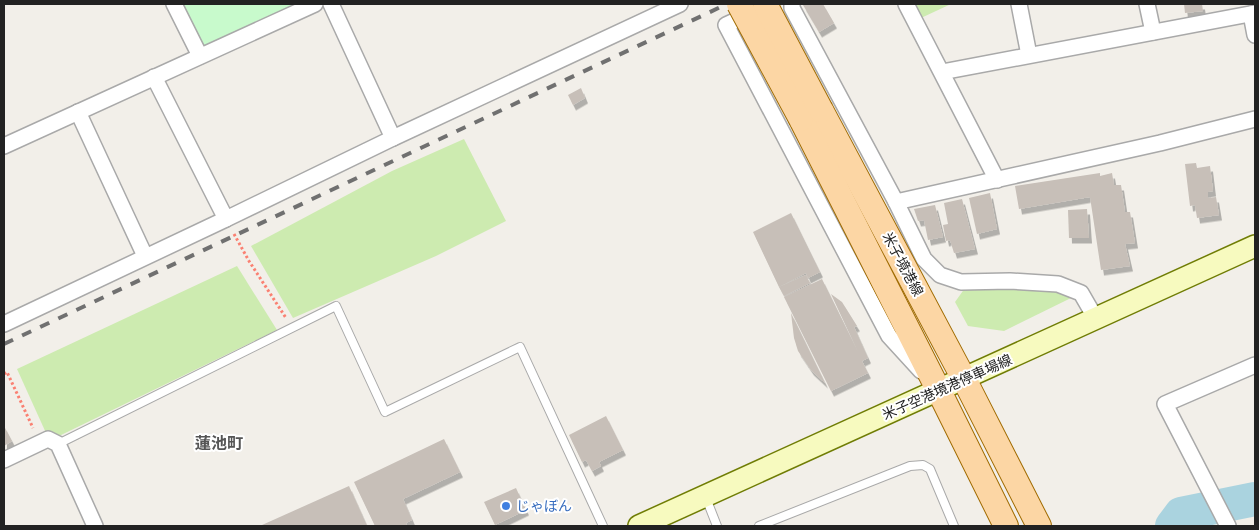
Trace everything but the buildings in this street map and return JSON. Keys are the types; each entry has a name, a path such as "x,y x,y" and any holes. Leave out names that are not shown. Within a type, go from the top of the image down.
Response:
{"main road":[{"name":"米子境港線","path":"739,4 811,115 964,379 1039,526"},
{"name":"米子境港線","path":"765,4 811,115 939,390 1006,526"},
{"name":"米子空港境港停車場線","path":"639,526 1255,246"}],"street":[{"path":"174,4 200,56"},
{"path":"4,146 315,4"},
{"path":"331,4 393,138"},
{"path":"4,324 393,138 680,4"},
{"path":"770,4 726,24 889,336 939,390"},
{"path":"792,4 792,8 896,202 924,259 940,275 961,282 1010,281 1058,284 1080,293 1096,319"},
{"path":"906,4 997,180"},
{"path":"1019,4 1029,55"},
{"path":"1147,4 1153,32"},
{"path":"942,72 1253,14 1255,35"},
{"path":"154,77 226,218"},
{"path":"78,112 145,256"},
{"path":"896,202 1160,143 1255,119"},
{"path":"1228,526 1165,404 1255,366"},
{"path":"4,460 48,439 58,444 95,526"}],"lane":[{"path":"58,444 292,326 336,306 385,412 520,347 603,526"},
{"path":"759,526 910,466 923,465 930,469 954,526"},
{"path":"705,497 717,526"}],"path":[{"path":"226,218 249,261 292,326"},
{"path":"4,374 7,372 40,442"}],"green space":[{"path":"182,4 296,4 203,49"},
{"path":"913,4 951,4 921,18"},
{"path":"464,139 506,221 436,256 293,318 251,246 392,171"},
{"path":"237,266 277,330 59,436 46,433 17,369"},
{"path":"1006,286 1065,291 1071,298 1004,331 968,326 955,302 965,288"}],"water":[{"path":"1255,494 1255,503 1182,519 1172,523 1170,526 1160,526 1177,511"}],"waterway":[{"path":"1172,526 1181,514 1255,499"}],"railway":[{"path":"4,344 727,4"}],"place":[{"name":"じゃぼん","path":"506,506"}],"district":[{"name":"蓮池町","path":"219,443"}]}
